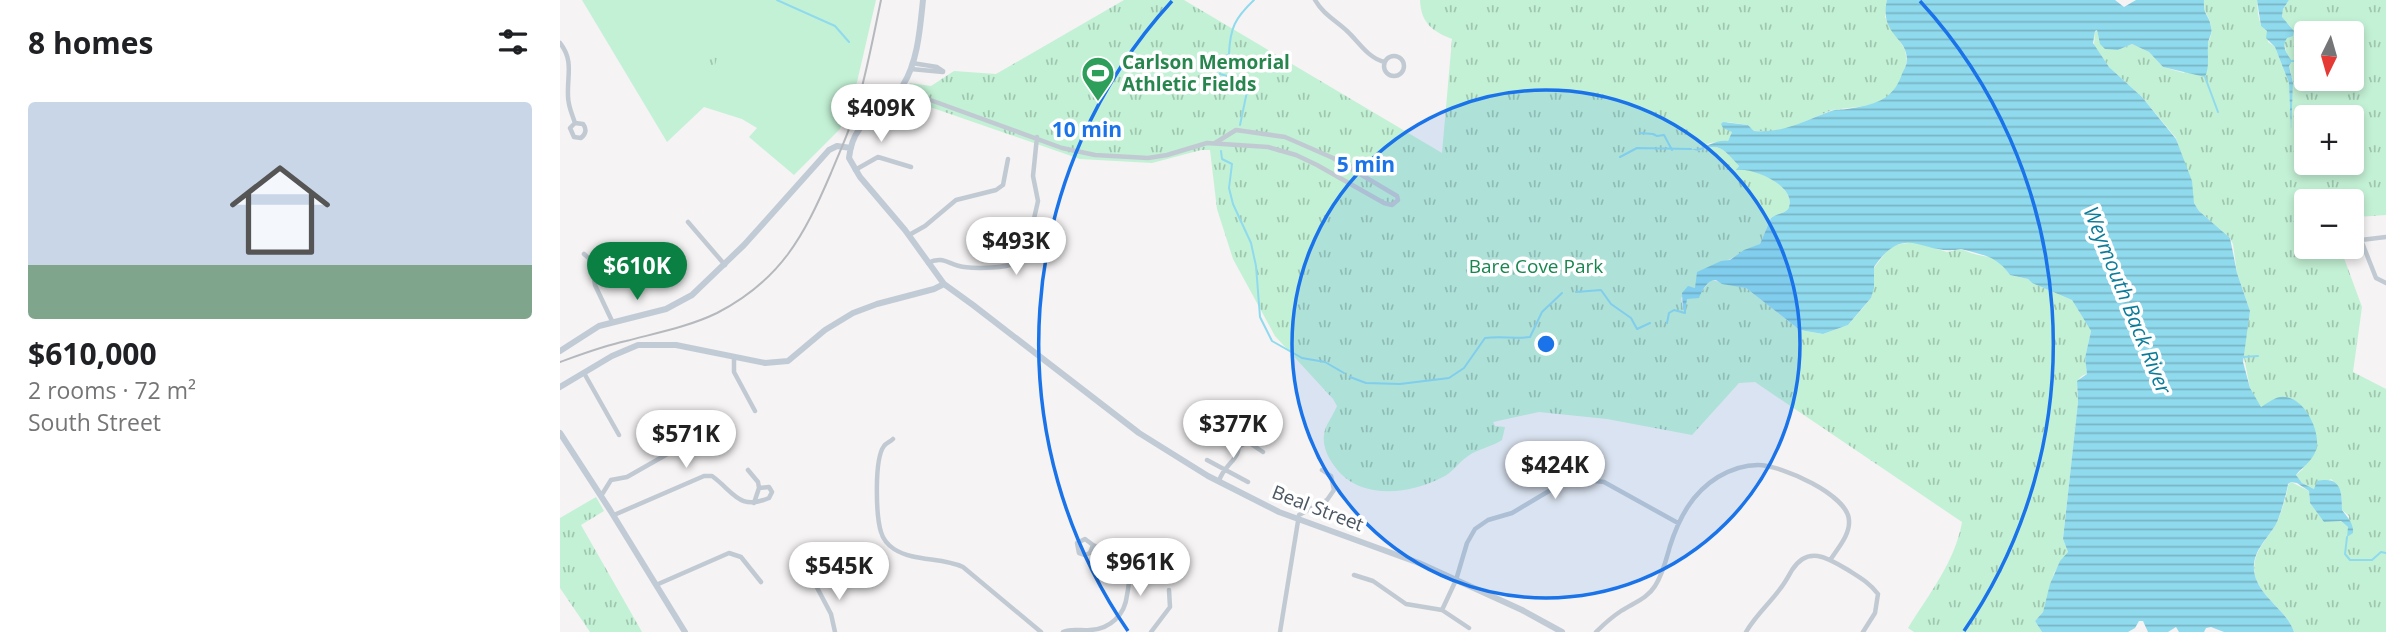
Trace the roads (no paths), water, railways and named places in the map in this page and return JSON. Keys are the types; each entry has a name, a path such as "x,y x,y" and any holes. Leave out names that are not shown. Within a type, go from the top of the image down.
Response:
{"street":[{"path":"911,167 881,157 855,170 849,158 850,149 863,123 900,89 911,66 923,0"},
{"path":"1315,0 1367,53 1384,62"},
{"path":"560,43 569,61 568,99 575,123"},
{"path":"1390,57 1399,58 1403,63 1402,72 1395,76 1388,74 1384,70 1384,62 1390,57"},
{"path":"911,66 937,67 943,72 911,66"},
{"path":"900,89 1087,154 1158,157 1200,144 1215,143 1255,145 1283,151 1331,172 1384,203 1392,205 1398,200 1397,196 1345,165 1285,137 1236,130 1215,143"},
{"path":"927,263 940,258 965,267 1013,265 1020,262 1028,246 1038,201 1033,176 1037,137"},
{"path":"560,351 588,332 612,321 677,305 692,295 725,265 829,150 835,147 850,149"},
{"path":"908,235 925,226 956,200 996,190 1003,185 1007,159"},
{"name":"Beal Street","path":"855,170 944,284 1139,433 1219,482 1299,520 1401,556 1522,610 1562,632"},
{"path":"688,222 725,265"},
{"path":"2384,283 2376,278 2370,267 2361,240 2386,237"},
{"path":"584,254 591,260 597,290 612,321"},
{"path":"926,290 937,277"},
{"path":"562,385 622,351 638,345 676,345 770,364 788,361 825,330 853,313 944,284"},
{"path":"734,357 734,372 755,411"},
{"path":"584,373 620,435"},
{"path":"1219,482 1224,469 1237,456 1240,446 1236,435 1222,429"},
{"path":"560,433 685,632"},
{"path":"893,439 884,446 879,459 876,483 880,530 884,539 894,549 962,567 1041,632"},
{"path":"1240,446 1248,442 1263,452"},
{"path":"601,496 611,480 627,477 671,452"},
{"path":"1207,460 1248,482"},
{"path":"1596,632 1646,596 1656,585 1678,523 1693,499 1716,478 1742,467 1759,465 1776,468 1829,494 1848,512 1848,530 1831,559"},
{"path":"748,470 758,482 759,488 754,503"},
{"path":"1279,632 1301,513 1322,504 1332,496 1334,482 1329,474 1322,470"},
{"path":"614,516 704,476 712,476 736,498 754,503 769,498 772,492 769,486 759,488"},
{"path":"1442,610 1456,580 1467,543 1479,526 1488,520 1512,513 1550,489 1567,482 1604,482 1678,523"},
{"path":"1063,632 1100,629 1113,622 1125,606 1130,570 1128,562 1093,545"},
{"path":"655,586 729,553 741,557 761,582"},
{"path":"1746,632 1800,560 1818,555 1831,559 1872,586 1878,593 1878,606 1863,632"},
{"path":"803,564 814,566 816,573 813,580 805,580 800,575 799,569 803,564"},
{"path":"1353,575 1373,581 1406,604 1442,610 1469,628"},
{"path":"813,580 831,614 835,632"},
{"path":"1151,632 1170,607 1168,590"},
{"path":"1602,632 1607,623"}],"water":[{"name":"Weymouth Back River","path":"1887,0 2115,0 2124,7 2136,0 2204,0 2204,9 2212,31 2208,43 2205,77 2163,67 2149,52 2132,44 2118,50 2105,49 2100,44 2097,30 2093,43 2109,67 2142,97 2176,139 2192,181 2194,203 2199,211 2230,238 2237,273 2250,311 2243,362 2250,388 2261,407 2280,397 2288,397 2303,407 2313,424 2317,442 2312,458 2296,475 2302,483 2314,489 2317,481 2335,483 2340,491 2342,510 2350,520 2353,533 2347,537 2348,527 2341,521 2324,522 2310,503 2309,491 2297,483 2288,484 2277,523 2262,544 2254,563 2254,571 2264,593 2286,618 2294,632 2224,632 2211,627 2204,632 2179,632 2176,627 2168,632 2148,632 2143,621 2139,621 2135,628 2128,632 2042,632 2035,621 2043,612 2050,584 2060,561 2068,552 2063,539 2078,402 2077,381 2087,374 2085,358 2091,331 2072,300 2028,279 2010,275 1999,263 1982,255 1961,249 1936,249 1906,243 1896,245 1885,253 1874,267 1871,298 1848,325 1823,334 1800,330 1746,288 1722,284 1716,280 1708,283 1699,298 1687,299 1685,311 1683,309 1682,293 1688,286 1695,288 1697,272 1721,261 1730,260 1744,250 1760,244 1771,218 1789,207 1789,199 1780,185 1752,171 1736,170 1739,166 1721,149 1691,149 1728,141 1732,132 1723,128 1723,122 1748,125 1754,131 1775,130 1794,126 1833,110 1873,103 1887,96 1898,83 1907,59 1903,45 1887,20"},
{"path":"2257,0 2289,0 2283,9 2282,17 2294,31 2285,44 2285,50 2292,61 2289,66 2293,83 2291,132 2289,83 2275,47 2266,38 2267,31 2261,26"}],"waterway":[{"path":"777,0 835,26 849,42"},
{"path":"1240,125 1249,82 1220,74 1225,57 1229,54 1235,24 1254,0"},
{"path":"2205,77 2218,112"},
{"path":"1640,133 1664,135 1672,150"},
{"path":"1620,157 1637,148 1691,149"},
{"path":"1221,151 1222,159 1232,164 1229,188 1233,204 1251,243 1256,266 1260,317 1272,341 1302,358 1325,362 1344,373"},
{"path":"1576,292 1601,290 1611,304 1631,318 1637,329 1650,323"},
{"path":"1350,377 1366,383 1400,384 1449,378 1464,368 1485,338 1530,337 1542,312 1562,293"},
{"path":"1667,323 1669,313 1674,310 1685,313 1685,307"},
{"path":"2243,357 2258,356"},
{"path":"2347,537 2345,554 2350,560 2372,560 2381,552 2386,553"}],"railway":[{"path":"560,362 706,318 739,300 774,271 811,217 854,117 881,0"}],"place":[{"name":"Carlson Memorial Athletic Fields","path":"1098,103"}],"park label":[{"name":"Bare Cove Park","path":"1536,266"}]}
